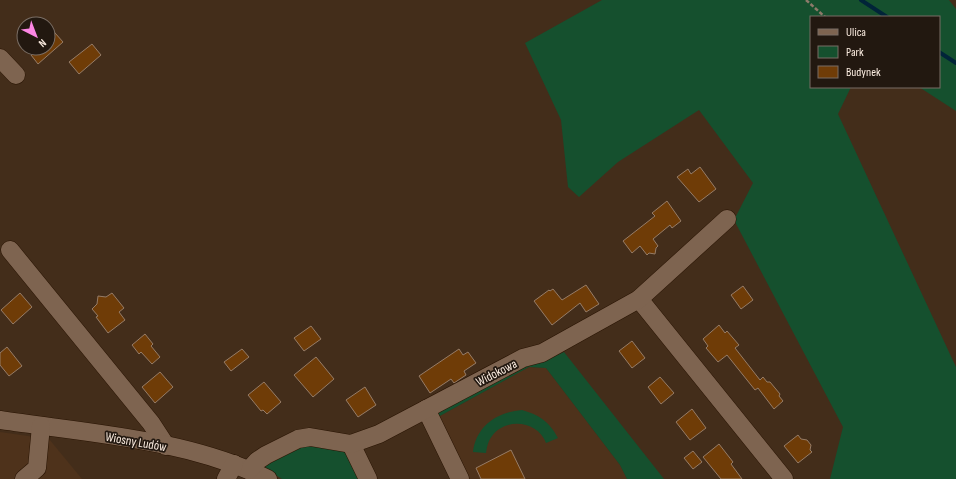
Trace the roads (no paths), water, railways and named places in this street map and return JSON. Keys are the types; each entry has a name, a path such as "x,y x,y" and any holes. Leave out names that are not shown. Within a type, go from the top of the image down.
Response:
{"street":[{"path":"0,58 16,75"},
{"name":"Widokowa","path":"236,471 298,439 310,437 351,444 379,434 524,358 542,353 639,299 727,219"},
{"path":"10,250 151,423 166,446"},
{"path":"639,299 784,479"},
{"path":"426,409 460,479"},
{"name":"Wiosny Ludów","path":"0,420 166,446 201,453 236,471 268,479"},
{"path":"24,479 37,468 41,426"},
{"path":"351,444 368,479"}],"waterway":[{"path":"861,0 885,16"},
{"path":"940,53 956,63"}]}
